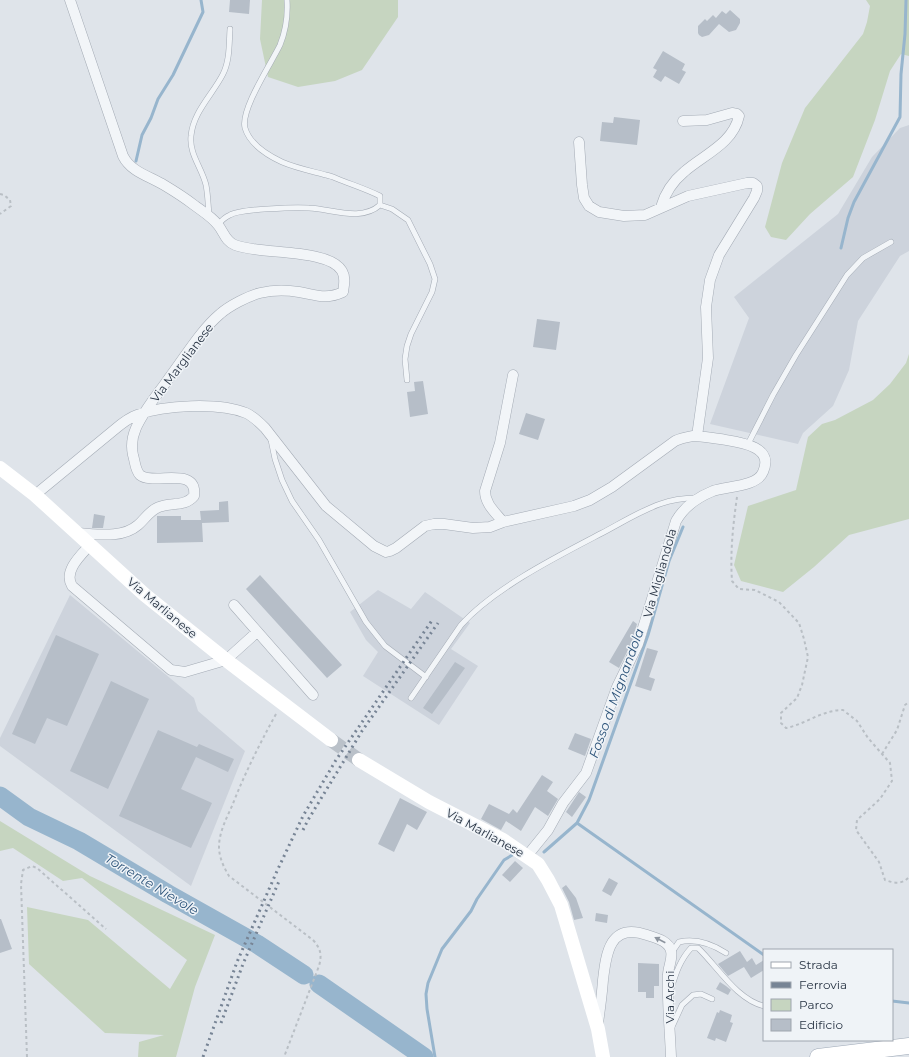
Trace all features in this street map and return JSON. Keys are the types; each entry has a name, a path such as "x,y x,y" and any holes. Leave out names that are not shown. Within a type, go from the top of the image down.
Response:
{"main road":[{"path":"818,1057 904,1045"}],"street":[{"name":"Via Marglianese","path":"70,0 126,161 131,167 164,185 194,205 218,225 225,238 235,245 253,250 308,255 322,258 335,265 342,271 345,282 343,292 333,297 320,297 298,292 276,291 259,293 245,299 220,314 204,332 144,413 136,428 132,440 132,451 138,472 144,477 187,480 191,482 194,487 194,496 187,502 159,506 153,510 138,526 122,532 98,534 77,533"},
{"path":"661,208 664,197 671,185 684,171 723,143 734,129 739,116 732,113 707,120 683,121"},
{"path":"579,142 583,192 586,203 593,210 612,215 645,215 681,198 696,193 747,183 753,183 757,186 757,191 754,198 720,255 710,280 706,307 708,365 697,436"},
{"path":"503,522 490,506 485,496 485,491 500,443 513,375"},
{"path":"35,495 126,421 144,413 187,406 222,407 247,413 257,420 326,506 380,550 390,551 425,526 444,524 481,528 490,527 503,522 574,506 590,500 612,486 675,440 697,436 748,444"},
{"name":"Via Migliandola","path":"527,856 548,830 563,803 586,773 617,687 638,644 676,521 686,508 700,498 720,489 752,482 759,478 765,466 765,459 762,453 748,444"},
{"name":"Via Marlianese","path":"0,468 35,495 145,595 226,660 331,740"},
{"path":"90,545 72,568 70,583 171,670 185,672 226,660 257,632"},
{"path":"234,605 313,695"},
{"name":"Via Marlianese","path":"359,760 429,802 503,840 538,864 561,905 598,1029 604,1057"},
{"path":"598,1029 606,957 610,945 615,938 622,934 633,932 645,934 663,941 672,952"},
{"name":"Via Archi","path":"671,1057 668,973 672,952"}],"lane":[{"path":"288,0 288,16 280,45 260,80 245,116 244,127 251,142 281,162 328,175 368,190 380,196 380,205"},
{"path":"209,217 206,184 191,147 191,135 194,124 200,112 224,72 229,48 230,29"},
{"path":"218,225 230,214 242,211 309,208 337,212 365,213 374,210 380,205"},
{"path":"380,205 392,209 408,220 430,264 435,279 432,292 411,334 407,346 407,380"},
{"path":"748,444 773,395 796,355 847,275 863,258 891,242"},
{"path":"270,435 275,460 292,501 319,540 366,622 385,646 426,677"},
{"path":"411,698 468,617 513,583 576,546 651,508 678,499 700,498"},
{"path":"672,952 679,942 686,940 697,940 726,954"},
{"path":"668,999 676,970 684,956 691,948 698,948 737,990 754,1004 763,1006"},
{"path":"670,1031 682,1005 693,995 701,994 712,999"}],"path":[{"path":"0,194 4,194 10,200 11,206 0,214"},
{"path":"739,485 733,525 731,567 732,581 739,589 755,590 779,602 799,623 808,657 802,685 797,698 781,713 781,723 786,728 796,726 809,718 835,710 844,710 857,721 868,738 890,763 892,781 880,799 857,820 856,830 879,862 886,880 896,883 907,880 909,877"},
{"path":"882,754 897,730 905,705 909,702"},
{"path":"283,703 245,773 224,823 220,836 219,848 225,869 229,876 313,940 321,952 319,966 284,1057"},
{"path":"27,1057 21,884 23,870 32,866 36,868 106,929"}],"shaded area":[{"path":"909,125 909,251 900,256 858,321 849,370 833,406 803,433 798,444 710,424 749,318 734,297 838,214 872,157 900,128"},
{"path":"378,590 411,609 425,592 470,623 451,649 478,666 439,725 363,676 378,652 366,640 350,612"},
{"path":"70,595 194,698 198,711 245,751 191,886 0,746 0,738"}],"green space":[{"path":"262,0 398,0 398,17 362,70 335,81 298,87 268,77 260,39"},
{"path":"866,0 909,0 909,56 901,54 890,71 875,120 853,177 810,214 786,240 771,237 765,227 782,163 805,108 863,34 870,6"},
{"path":"909,354 909,519 849,535 814,567 783,592 741,581 734,565 748,506 796,490 808,437 822,424 835,420 873,400 890,384 906,363"},
{"path":"0,821 90,876 215,935 195,987 176,1057 138,1057 139,1042 164,1035 105,1033 29,964 27,907 88,920 170,989 187,960 82,878 63,881 13,848 0,851"}],"building":[{"path":"230,0 250,0 249,14 229,12"},
{"path":"730,10 740,19 740,23 736,30 729,32 719,24 709,35 702,37 699,35 698,26 705,19 707,21 713,15 716,18 722,11 726,14"},
{"path":"663,51 685,64 682,70 686,72 679,84 665,76 661,82 653,77 657,70 653,68"},
{"path":"614,117 640,120 637,145 600,141 602,122 613,123"},
{"path":"537,319 560,322 556,350 533,347"},
{"path":"423,381 428,414 410,417 407,392 415,391 414,382"},
{"path":"526,413 545,419 538,440 519,434"},
{"path":"228,501 229,522 202,523 203,542 157,543 157,516 181,516 181,520 201,520 200,511 219,510 219,502"},
{"path":"94,514 105,516 103,528 92,528"},
{"path":"260,575 342,665 327,678 246,589"},
{"path":"633,621 637,624 632,642 619,668 609,662"},
{"path":"56,635 99,654 67,726 47,718 35,744 12,734"},
{"path":"647,648 658,651 649,677 655,679 651,691 635,686"},
{"path":"455,662 465,668 432,714 423,708"},
{"path":"111,681 149,699 108,789 70,771"},
{"path":"158,730 197,747 199,744 234,759 228,772 196,757 181,789 212,803 191,848 119,816"},
{"path":"575,733 591,739 585,756 568,749"},
{"path":"542,775 553,782 547,791 558,799 548,816 535,807 521,831 506,821 501,830 481,819 489,804 509,814 513,809 517,813"},
{"path":"579,792 586,797 572,817 566,812"},
{"path":"400,798 427,812 417,830 407,824 394,852 378,844"},
{"path":"515,861 523,868 510,882 502,875"},
{"path":"609,878 618,883 611,896 602,891"},
{"path":"566,885 576,898 583,918 574,920 569,902 562,888"},
{"path":"596,913 608,915 607,923 595,921"},
{"path":"0,919 12,949 0,953"},
{"path":"740,951 747,962 752,958 756,965 763,961 763,971 751,978 744,967 728,976 718,964"},
{"path":"638,963 659,964 659,986 654,986 654,998 646,998 646,992 638,992"},
{"path":"720,982 731,990 728,995 716,989"},
{"path":"720,1010 732,1015 730,1022 733,1023 726,1042 716,1038 715,1041 707,1038 717,1012 719,1013"}],"waterway":[{"path":"136,161 142,135 151,118 158,99 173,75 203,12 201,0"},
{"name":"Fosso di Mignandola","path":"841,248 848,218 854,202 900,117 901,74 905,34 906,0"},
{"name":"Fosso di Mignandola","path":"544,852 577,823 589,800 648,635 669,561 683,527"},
{"name":"Torrente Nievole","path":"0,796 29,817 79,841 168,894 257,944 304,975"},
{"path":"577,823 763,954"},
{"name":"Fosso di Mignandola","path":"435,1057 427,1009 426,994 428,983 442,949 471,911 477,899 504,860 514,854"},
{"name":"Torrente Nievole","path":"319,984 424,1057"},
{"path":"893,1001 909,1003"}],"tunnel":[{"path":"331,740 359,760"}],"railway":[{"path":"203,1057 237,962 303,816 336,760 433,619"},
{"path":"303,830 362,731 438,623"},
{"path":"221,1023 243,964 280,879"}]}
